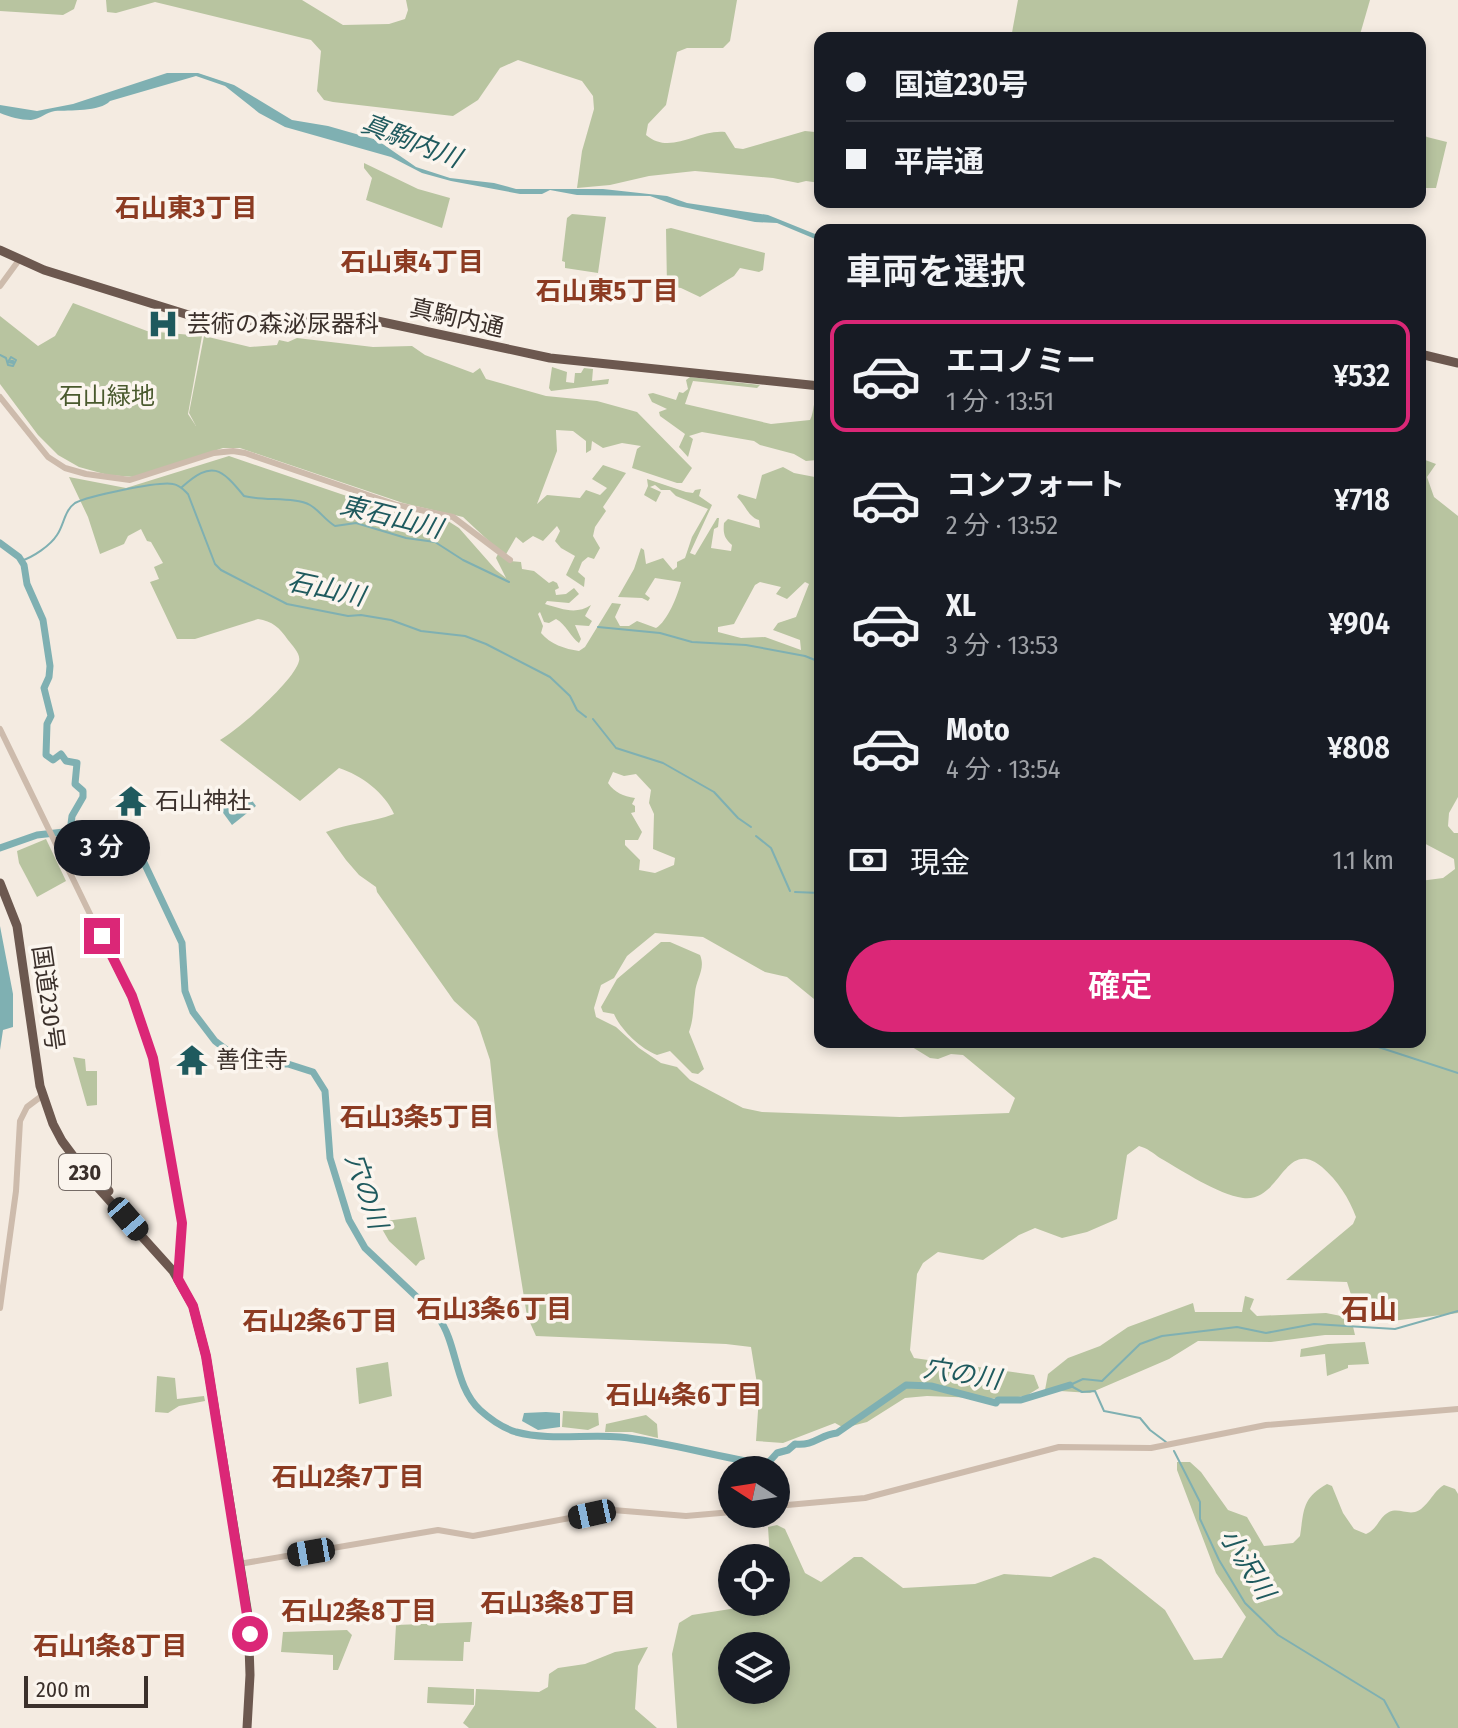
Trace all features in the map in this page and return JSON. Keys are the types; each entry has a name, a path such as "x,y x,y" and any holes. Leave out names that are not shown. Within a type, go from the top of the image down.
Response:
{"highway":[{"name":"真駒内通","path":"0,250 19,260 195,317 220,321 368,319 550,358 814,385"},
{"path":"1426,355 1458,363"},
{"name":"国道230号","path":"0,883 17,926 43,1095 57,1133 74,1158 178,1279 193,1306 206,1356 250,1634 247,1728"}],"street":[{"path":"0,286 19,260"},
{"path":"0,397 40,449 65,468 130,480 214,453 245,453 397,505 453,517 510,560"},
{"path":"0,729 132,996 153,1058 182,1223 178,1279"},
{"path":"0,1308 16,1191 20,1121 27,1107 43,1095"},
{"path":"790,1505 865,1498 1059,1447 1151,1448 1255,1427 1458,1409"},
{"path":"239,1564 438,1530 473,1536 613,1510 686,1516 718,1513"}],"green space":[{"path":"0,0 77,0 74,9 63,15 0,11"},
{"path":"106,0 302,0 343,25 389,24 405,19 408,10 406,0 737,0 730,41 723,48 687,48 677,52 666,105 648,124 646,135 665,143 725,132 735,148 743,149 805,131 814,132 814,182 695,171 577,188 582,151 594,109 593,96 582,81 518,60 500,68 478,100 453,116 333,102 324,100 317,91 321,51 311,40 155,2 116,13 107,12"},
{"path":"1018,0 1370,0 1361,32 1012,32"},
{"path":"1426,136 1447,142 1436,188 1426,188"},
{"path":"364,163 418,189 450,198 442,228 366,200 372,178"},
{"path":"572,214 606,217 598,273 565,268 562,261 567,218"},
{"path":"666,229 765,253 763,270 740,268 734,276 700,297 681,288 667,286"},
{"name":"石山緑地","path":"73,303 147,331 202,336 188,414 196,426 189,413 204,336 250,347 277,345 279,340 288,342 297,338 373,347 412,346 425,355 473,373 480,368 486,379 546,396 597,401 637,412 692,468 682,483 677,483 632,468 637,449 641,446 622,443 603,448 592,441 591,450 586,453 586,441 573,431 556,430 557,451 537,504 547,495 580,498 586,490 600,495 607,488 592,479 603,465 626,473 603,507 606,511 595,527 593,536 600,548 594,559 588,557 582,562 578,572 585,578 584,587 566,575 575,556 555,541 560,531 557,526 543,541 533,536 523,543 516,537 505,556 463,517 403,503 240,448 223,448 134,477 108,475 79,467 58,455 38,435 0,384 0,316 38,346 55,336"},
{"path":"552,367 567,372 566,382 574,383 575,373 581,373 584,368 593,369 592,381 609,379 608,384 551,391"},
{"path":"690,377 760,385 757,388 693,381 685,404 771,424 810,420 814,408 814,460 806,461 754,441 702,432 689,436 693,439 688,457 679,447 685,434 660,416 659,412 667,409 652,402 648,394 676,400 679,392 688,389 686,380"},
{"path":"229,456 385,509 448,521 459,528 506,578 496,558 498,554 510,561 521,562 522,569 534,571 549,583 557,583 559,588 555,590 556,595 566,594 574,588 579,594 569,603 547,601 545,604 574,610 591,605 585,616 592,621 589,626 575,625 581,639 579,643 560,621 544,622 540,612 538,614 543,626 541,633 545,637 558,645 579,651 585,647 612,603 621,604 615,617 620,626 629,626 637,621 656,628 675,601 681,582 655,578 645,594 650,598 648,601 618,597 634,569 641,548 646,564 663,558 673,570 677,567 677,562 685,558 692,537 708,509 655,485 650,487 661,492 656,502 644,495 647,479 686,492 701,489 699,496 712,505 690,553 695,555 717,518 718,527 714,529 711,548 731,551 732,545 724,530 728,519 760,528 759,520 737,497 739,494 756,499 762,475 783,467 814,477 814,999 787,977 765,972 703,937 655,933 627,956 614,978 601,985 594,1008 596,1017 616,1027 661,1063 677,1067 690,1080 743,1108 762,1112 900,1117 1009,1113 1015,1098 963,1055 930,1058 914,1048 1426,1048 1426,880 1443,878 1455,869 1454,859 1426,844 1426,460 1436,464 1427,477 1434,497 1458,516 1458,797 1449,813 1448,826 1458,833 1458,1313 1360,1323 1347,1282 1286,1280 1353,1224 1356,1217 1338,1184 1322,1167 1309,1160 1299,1159 1266,1191 1256,1197 1243,1198 1211,1187 1139,1146 1127,1155 1117,1219 1087,1232 1062,1238 1035,1228 1019,1235 983,1260 938,1252 923,1263 917,1274 910,1350 914,1358 1034,1375 1039,1388 1026,1396 1004,1399 905,1398 867,1422 844,1428 835,1423 783,1443 756,1441 759,1396 751,1347 536,1336 527,1316 498,1136 490,1060 479,1027 454,1001 376,887 359,875 326,832 394,814 390,806 371,786 339,768 300,801 220,740 277,692 295,670 299,655 279,629 258,619 195,639 177,639 150,582 159,579 154,567 163,563 151,542 147,541 141,529 128,536 124,544 100,554 88,517 69,477 126,488","holes":["760,582 781,587 776,594 787,599 805,582 809,584 796,617 778,623 773,630 800,640 801,650 765,637 741,638 718,632 718,627 734,624 755,585","613,772 624,776 636,774 651,790 649,803 654,814 653,849 675,858 674,865 655,873 639,870 640,860 625,845 625,840 638,840 642,832 631,813 635,812 632,804 635,798 620,794 608,783"]},
{"path":"46,839 66,881 37,897 19,863 17,851"},
{"path":"661,942 670,942 700,955 702,960 689,1032 704,1069 698,1074 692,1073 670,1051 657,1055 638,1044 614,1014 603,1012 601,1007 617,979"},
{"path":"73,1057 85,1059 86,1071 97,1071 97,1105 87,1106"},
{"path":"416,1217 425,1259 416,1266 389,1241 378,1222"},
{"path":"1245,1296 1254,1299 1250,1309 1257,1316 1326,1313 1351,1318 1355,1335 1325,1335 1271,1342 1198,1341 1169,1359 1090,1393 1045,1390 1048,1374 1068,1358 1100,1346 1128,1327 1193,1303 1195,1312 1242,1312"},
{"path":"1365,1342 1369,1364 1348,1365 1348,1368 1327,1376 1325,1354 1300,1357 1301,1349"},
{"path":"388,1362 392,1396 359,1404 356,1368"},
{"path":"157,1376 175,1378 177,1399 204,1396 205,1401 179,1406 168,1413 155,1412"},
{"path":"563,1411 598,1413 599,1425 588,1430 562,1427"},
{"path":"646,1415 657,1424 658,1438 632,1432 605,1432 606,1424"},
{"path":"1177,1462 1190,1462 1201,1472 1228,1510 1247,1517 1264,1546 1293,1543 1300,1536 1309,1500 1327,1484 1332,1486 1343,1513 1354,1529 1366,1534 1389,1512 1415,1512 1444,1485 1455,1489 1458,1494 1458,1728 677,1728 672,1654 679,1623 692,1615 718,1611 718,1616 790,1616 790,1544 769,1544 768,1528 785,1529 805,1573 821,1582 854,1557 862,1557 903,1588 975,1584 1004,1574 1051,1577 1094,1557 1101,1559 1165,1610 1194,1660 1222,1658 1246,1617 1216,1573 1177,1470"},
{"path":"472,1622 470,1642 464,1642 463,1661 394,1660 396,1625"},
{"path":"347,1630 352,1635 338,1670 333,1670 333,1655 281,1652 283,1632"},
{"path":"648,1647 638,1666 635,1709 657,1728 469,1728 463,1723 475,1705 476,1689 539,1692 548,1687 549,1674 558,1668 585,1664 615,1652"},
{"path":"428,1687 474,1689 474,1705 427,1703"}],"water":[{"path":"167,73 198,73 234,85 292,120 328,126 377,140 416,167 450,178 516,189 603,189 667,196 687,203 768,215 814,234 814,238 777,223 755,222 678,206 650,196 577,195 550,190 542,194 520,194 451,181 422,173 391,157 285,127 259,113 225,86 196,76 92,109 55,111 31,120 0,113 0,105 37,111 73,104"},
{"path":"245,791 256,806 232,825 221,810"},
{"path":"0,926 13,994 13,1027 3,1030 0,1050"},
{"path":"524,1413 560,1413 560,1427 538,1430 522,1421"}],"waterway":[{"path":"0,355 6,358 8,365 13,366 16,360 11,357 8,362 13,363 11,361"},
{"name":"東石山川","path":"182,487 201,473 216,471 229,479 244,496 304,503 335,526 356,523 406,538 435,542 463,560 509,582"},
{"name":"石山川","path":"21,561 41,551 54,539 75,503 139,487 175,485 188,494 215,564 221,570 287,604 348,616 391,620 421,631 465,636 486,644 550,677 586,717"},
{"name":"穴の川","path":"0,543 19,557 24,565 27,584 43,620 50,666 44,688 51,716 47,724 46,755 53,760 61,754 66,761 77,763 75,784 83,791 83,797 72,816 70,832"},
{"name":"東石山川","path":"598,627 660,633 692,642 746,645 814,660"},
{"name":"石山川","path":"593,719 616,748 663,763 714,792 751,827"},
{"name":"穴の川","path":"0,848 37,835 103,832 123,837 139,852 182,943 185,991 193,1012 215,1041 241,1061 288,1064 313,1072 325,1091 330,1158 349,1220 365,1248 438,1317 465,1389 484,1413 506,1428 529,1435 638,1439 764,1464 795,1444 837,1433 906,1385 931,1386 996,1403 998,1400 1021,1400 1070,1385"},
{"name":"石山川","path":"756,836 771,848 790,891"},
{"name":"石山川","path":"795,892 814,893"},
{"name":"石山川","path":"1381,1048 1458,1073"},
{"name":"穴の川","path":"1070,1385 1083,1379 1102,1381 1140,1344 1162,1336 1237,1327 1266,1333 1314,1324 1395,1329 1458,1311"},
{"name":"小沢川","path":"1071,1386 1082,1392 1095,1391 1104,1411 1140,1418 1166,1442"},
{"name":"小沢川","path":"1174,1451 1200,1502 1200,1519 1219,1560 1245,1603 1278,1635 1384,1700 1399,1728"}],"place":[{"name":"芸術の森泌尿器科","path":"163,324"},
{"name":"石山神社","path":"131,801"},
{"name":"善住寺","path":"192,1060"}],"district":[{"name":"石山東3丁目","path":"186,208"},
{"name":"石山東4丁目","path":"412,262"},
{"name":"石山東5丁目","path":"607,291"},
{"name":"石山3条5丁目","path":"417,1117"},
{"name":"石山3条6丁目","path":"494,1309"},
{"name":"石山","path":"1369,1309"},
{"name":"石山2条6丁目","path":"320,1321"},
{"name":"石山4条6丁目","path":"684,1395"},
{"name":"石山2条7丁目","path":"348,1477"},
{"name":"石山3条8丁目","path":"558,1603"},
{"name":"石山2条8丁目","path":"359,1611"},
{"name":"石山1条8丁目","path":"110,1646"}],"route":[{"path":"102,936 132,996 153,1058 182,1223 178,1279 193,1306 206,1356 250,1634"}],"water label":[{"name":"真駒内川","path":"411,141"}]}
